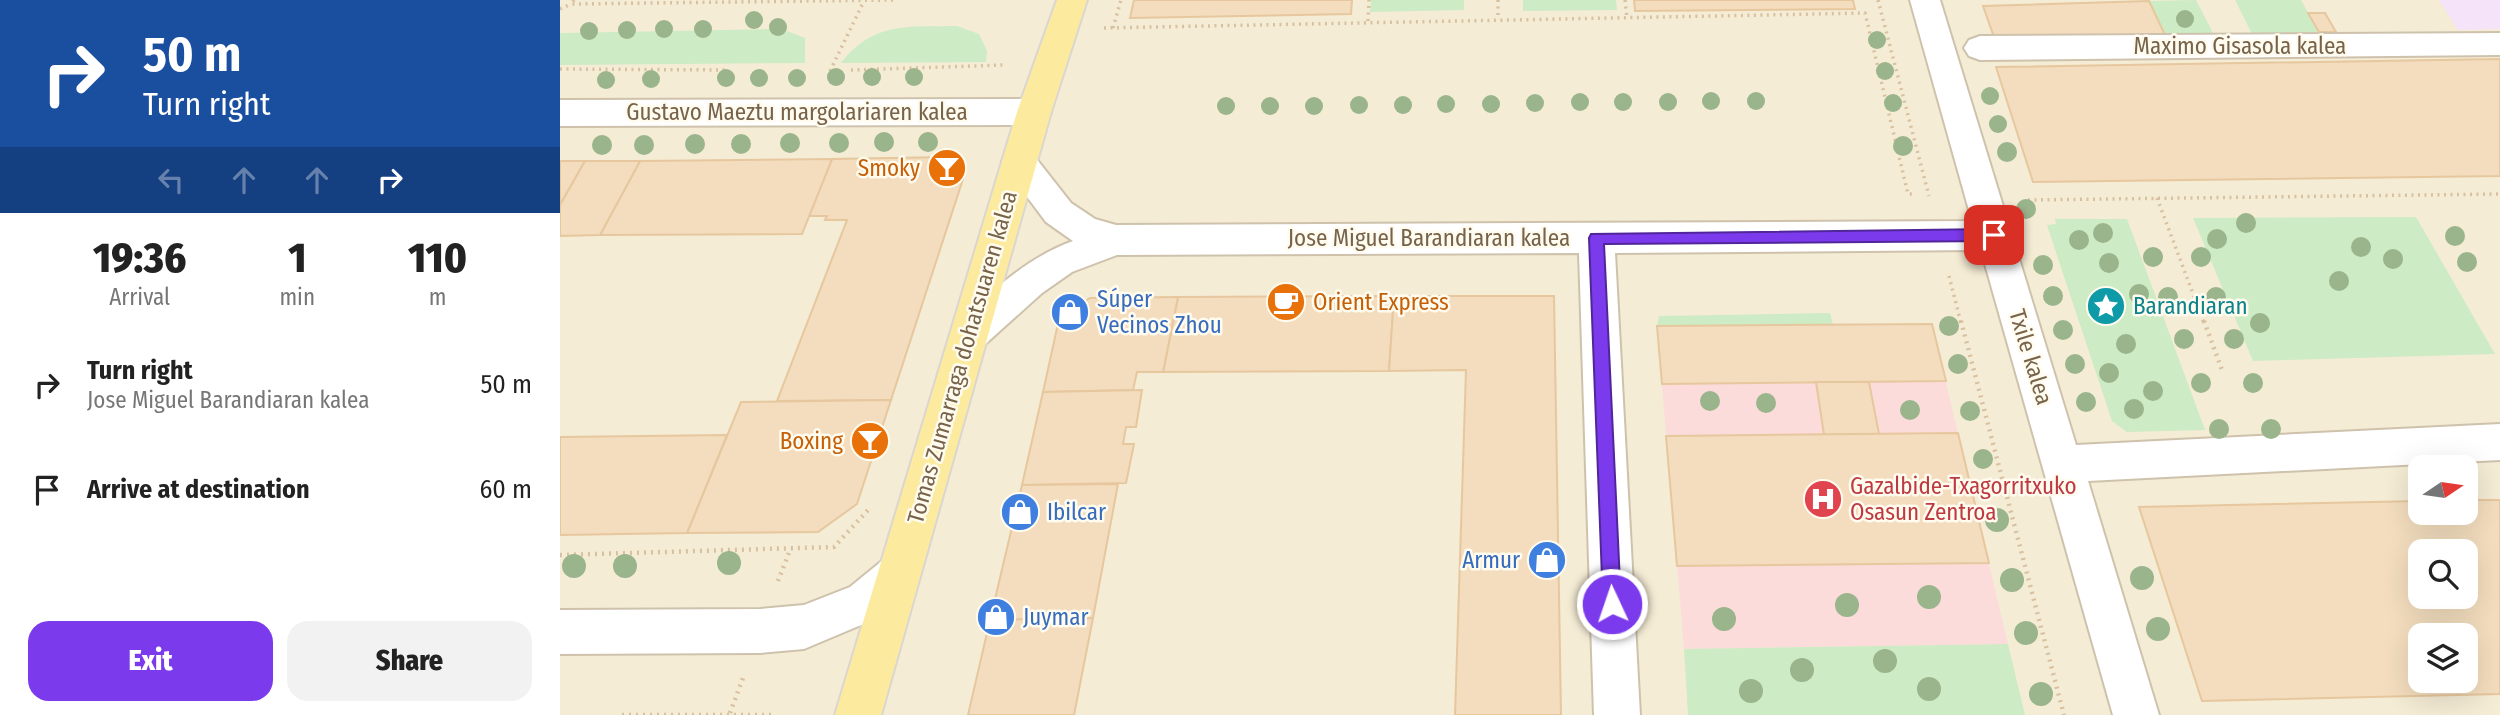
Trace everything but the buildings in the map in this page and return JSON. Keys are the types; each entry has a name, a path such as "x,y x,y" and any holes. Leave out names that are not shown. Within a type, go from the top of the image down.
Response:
{"main road":[{"name":"Tomas Zumarraga dohatsuaren kalea","path":"858,715 1019,161 1068,13"}],"street":[{"name":"Txile kalea","path":"1925,0 2136,715"},
{"name":"Maximo Gisasola kalea","path":"1980,48 2500,44"},
{"name":"Gustavo Maeztu margolariaren kalea","path":"560,113 1034,112"},
{"name":"Jose Miguel Barandiaran kalea","path":"1019,161 1052,210 1071,225 1093,235 1116,240 1994,235"},
{"path":"1596,238 1617,715"},
{"name":"Jose Miguel Barandiaran kalea","path":"969,335 1029,282 1059,261 1116,240"},
{"path":"2063,464 2500,442"},
{"path":"560,632 760,631 804,626 836,616 865,601 898,575"}],"path":[{"path":"560,9 572,2 894,0"},
{"path":"1113,28 1121,0"},
{"path":"1368,21 1369,0"},
{"path":"1498,0 1498,19"},
{"path":"1625,0 1627,19"},
{"path":"1878,0 2064,715"},
{"path":"864,1 830,71 1004,65"},
{"path":"1068,13 1113,28 1865,13 1908,194 1960,193 2028,200 2500,194"},
{"path":"560,69 735,70"},
{"path":"2157,198 2222,370"},
{"path":"560,555 834,547 873,505"},
{"path":"622,715 771,715"}],"shaded area":[{"path":"560,0 2500,0 2500,715 560,715"},
{"path":"2439,0 2500,0 2500,29 2458,30"},
{"name":"Gazalbide-Txagorritxuko Osasun Zentroa","path":"1932,324 2008,644 1684,649 1657,326"}],"green space":[{"path":"1371,0 1464,0 1464,10 1370,12"},
{"path":"1523,0 1616,0 1617,10 1523,11"},
{"path":"2196,0 2213,33 2165,35 2149,1"},
{"path":"2235,0 2301,0 2319,32 2252,34"},
{"path":"957,26 979,34 987,51 986,62 841,63 853,49 879,33 907,27"},
{"path":"782,29 805,38 805,63 560,65 560,33"},
{"path":"2416,217 2495,354 2253,361 2193,218"},
{"path":"2055,219 2127,219 2205,430 2127,432 2112,421 2047,225 2056,224"},
{"path":"1830,313 1833,325 1657,326 1659,316"},
{"path":"2008,644 2025,715 1688,715 1684,649"}],"place":[{"name":"Smoky","path":"947,168"},
{"name":"Orient Express","path":"1286,302"},
{"name":"Barandiaran","path":"2106,306"},
{"name":"Súper Vecinos Zhou","path":"1070,312"},
{"name":"Boxing","path":"870,441"},
{"name":"Gazalbide-Txagorritxuko Osasun Zentroa","path":"1823,499"},
{"name":"Ibilcar","path":"1020,512"},
{"name":"Armur","path":"1547,560"},
{"name":"Juymar","path":"996,617"}],"route":[{"path":"1612,604 1596,238 1919,238 1994,235"}]}
